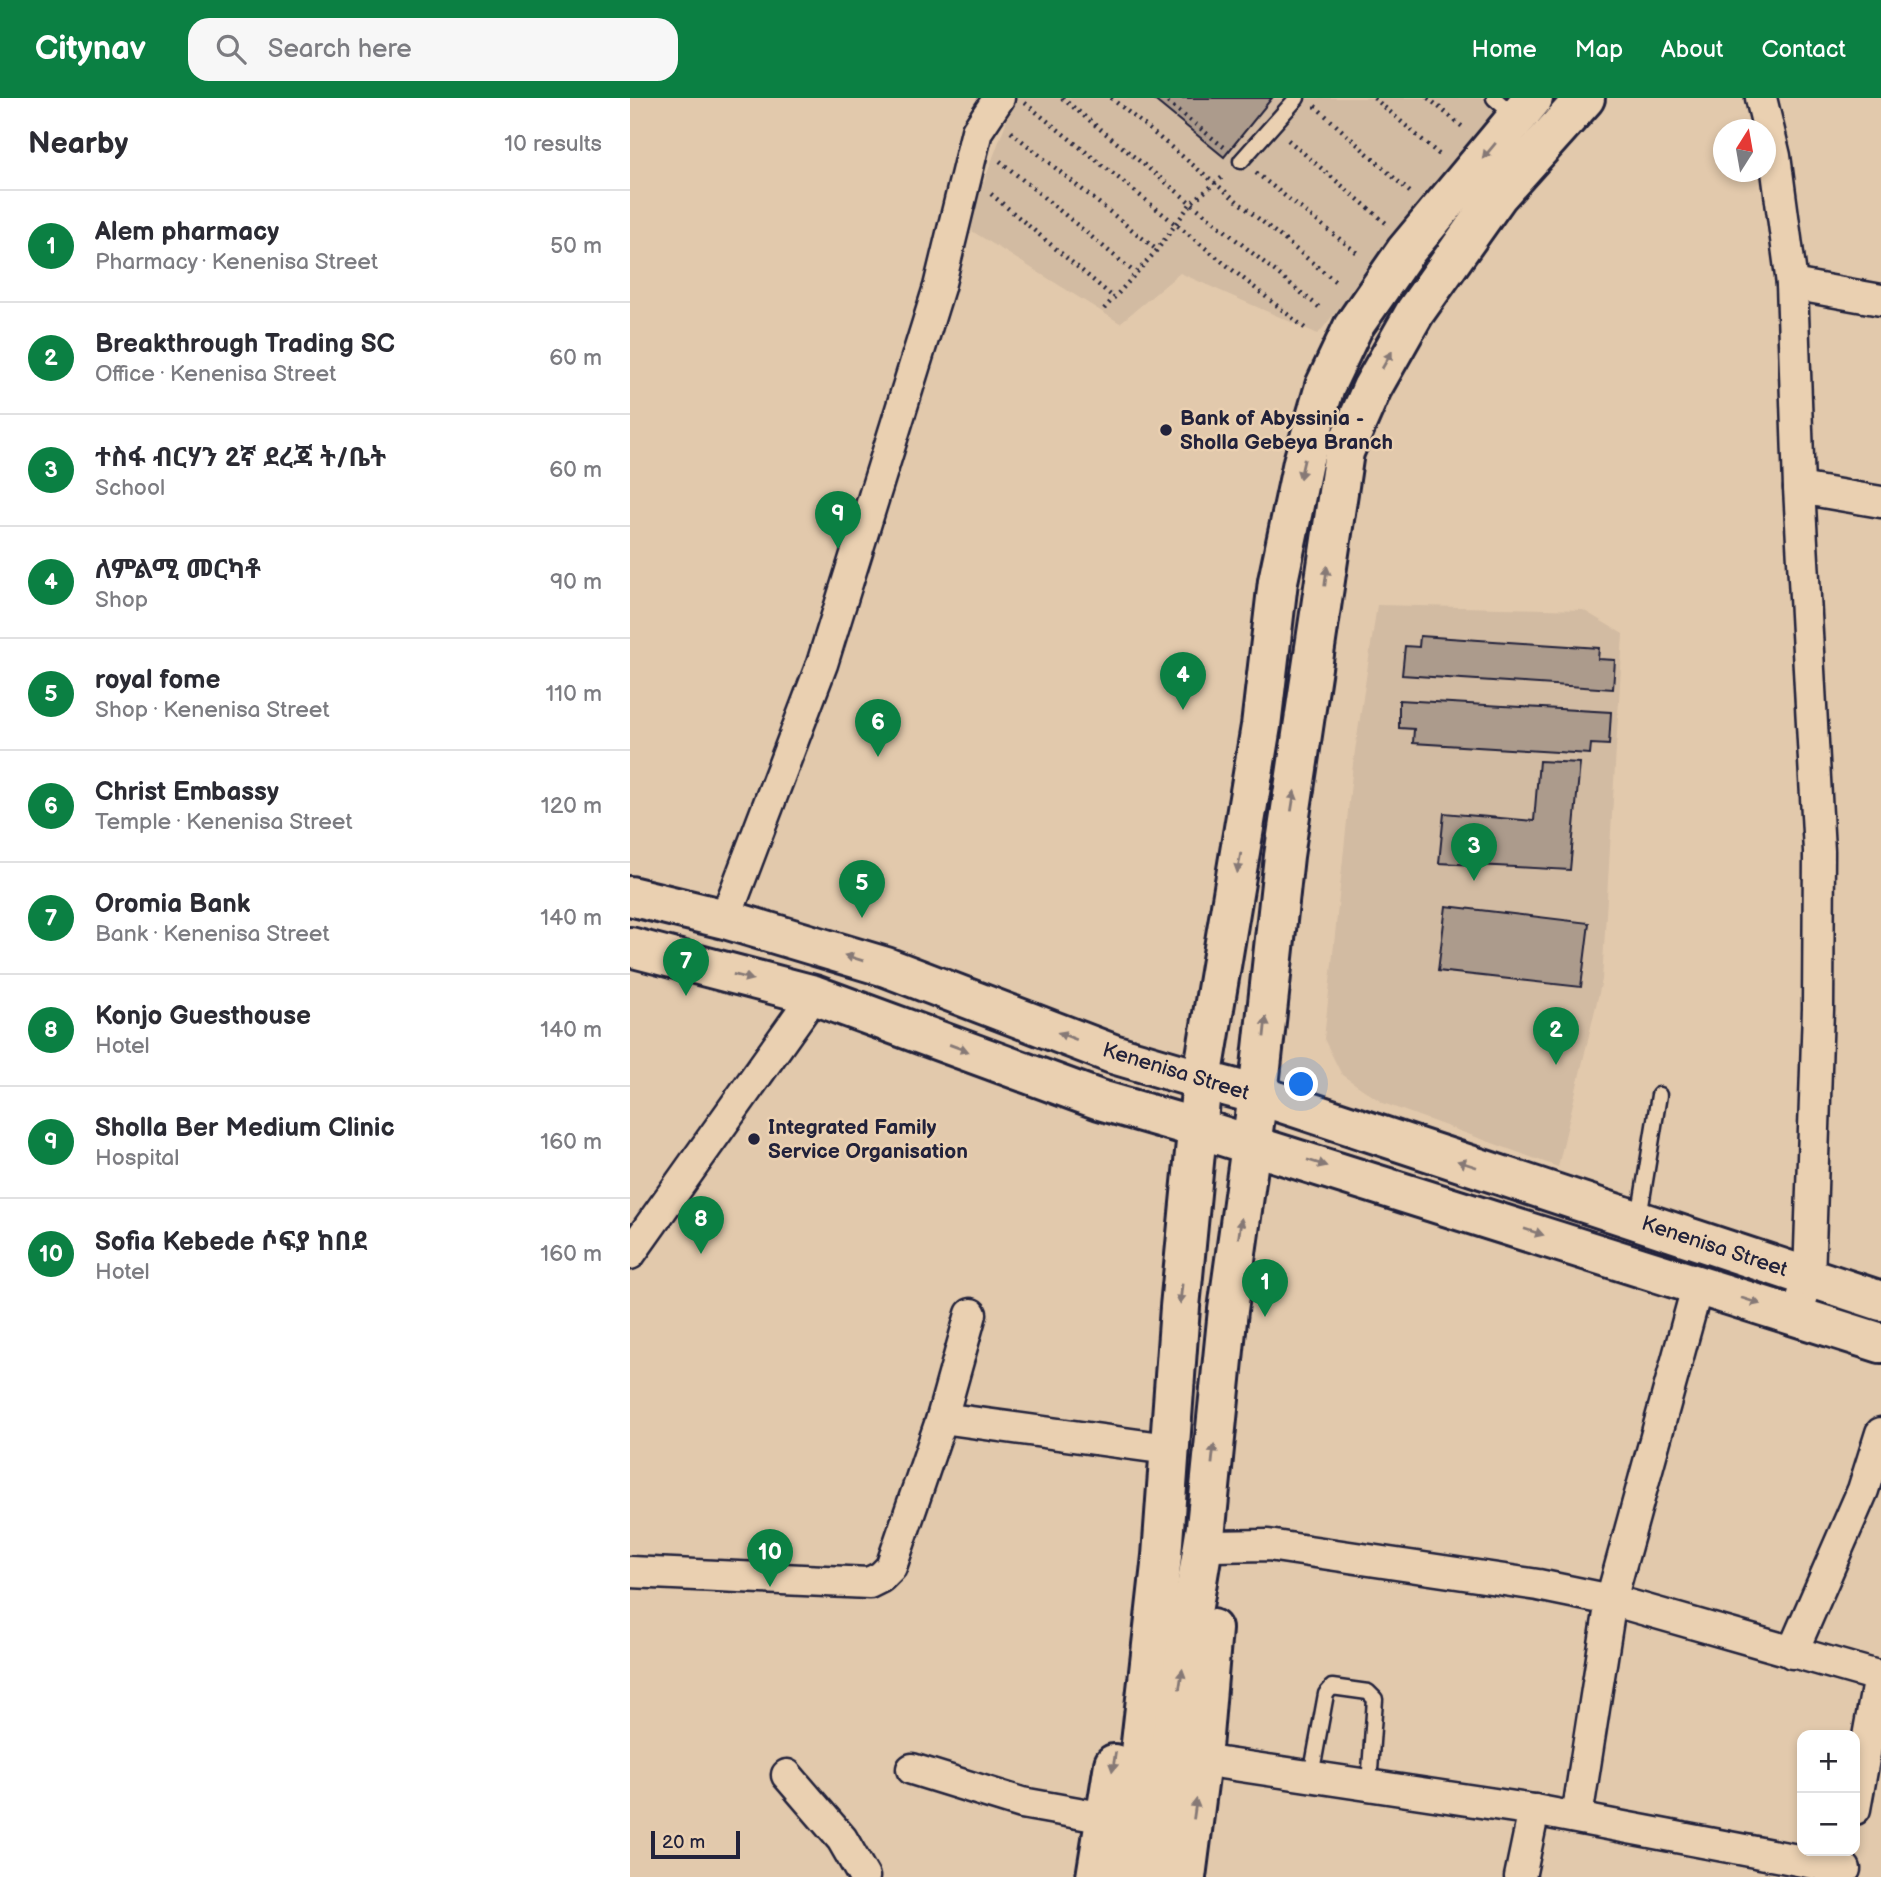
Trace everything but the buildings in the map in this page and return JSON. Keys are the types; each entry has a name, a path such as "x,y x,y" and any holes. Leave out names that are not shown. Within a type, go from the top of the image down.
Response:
{"main road":[{"path":"1126,1877 1171,1751 1217,1563 1209,1536 1228,1310 1258,1095 1284,856 1344,452 1372,388 1415,312 1498,195 1585,98"},
{"path":"1186,1877 1171,1751 1164,1524 1168,1448 1202,1080 1261,726 1278,581 1303,462 1325,386 1353,327 1514,105"},
{"path":"1261,726 1304,730"},
{"name":"Kenenisa Street","path":"630,896 725,919 886,967 1113,1054 1258,1095 1881,1301"},
{"name":"Kenenisa Street","path":"630,947 814,995 1100,1100 1252,1143 1881,1343"},
{"path":"1096,1877 1145,1549 1150,1534 1164,1524"},
{"path":"1155,1877 1171,1751"}],"street":[{"path":"1760,98 1775,156 1792,284 1799,488 1819,851 1818,1009 1809,1278 1796,1316"},
{"path":"725,919 822,664 939,287 974,140 994,106"},
{"path":"1792,284 1881,300"},
{"path":"1799,488 1881,502"},
{"path":"630,1254 814,995"},
{"path":"1577,1817 1611,1600 1698,1284"},
{"path":"630,1572 869,1583 881,1577 891,1567 942,1418 971,1314"},
{"path":"942,1418 1168,1448"},
{"path":"1792,1653 1863,1490 1881,1433"},
{"path":"1209,1536 1538,1585 1611,1600 1880,1677 1871,1769 1860,1796"},
{"path":"1171,1751 1311,1776 1577,1817 1846,1866"},
{"path":"912,1769 1022,1803 1106,1818"},
{"path":"787,1775 842,1839 864,1877"},
{"path":"1520,1877 1534,1810"}],"lane":[{"path":"1241,161 1297,98"},
{"path":"1638,1221 1659,1095"},
{"path":"1311,1776 1325,1694 1332,1687 1368,1692 1375,1699 1369,1785"}],"path":[{"path":"1019,98 1306,329"},
{"path":"1062,98 1320,308"},
{"path":"1111,98 1336,282"},
{"path":"1162,98 1360,255"},
{"path":"1307,98 1412,194"},
{"path":"1374,98 1444,158"},
{"path":"1428,98 1467,130"},
{"path":"994,106 1157,250"},
{"path":"1271,126 1387,224"},
{"path":"974,140 1134,272"},
{"path":"1104,309 1134,272 1157,250 1191,203 1241,161"},
{"path":"967,174 1113,297"}],"shaded area":[{"path":"1015,98 1516,98 1478,136 1318,334 1180,273 1120,323 967,228"},
{"path":"1377,605 1583,610 1623,634 1602,980 1558,1167 1383,1103 1342,1075 1324,1039 1353,764"}],"place":[{"name":"Bank of Abyssinia - Sholla Gebeya Branch","path":"1166,430"},
{"name":"Sholla Ber Medium Clinic","path":"838,549"},
{"name":"ለምልሚ መርካቶ","path":"1183,710"},
{"name":"Christ Embassy","path":"878,757"},
{"name":"ተስፋ ብርሃን 2ኛ ደረጃ ት/ቤት","path":"1474,881"},
{"name":"royal fome","path":"862,918"},
{"name":"Oromia Bank","path":"686,996"},
{"name":"Breakthrough Trading SC","path":"1556,1065"},
{"name":"Integrated Family Service Organisation","path":"754,1139"},
{"name":"Konjo Guesthouse","path":"701,1254"},
{"name":"Alem pharmacy","path":"1265,1317"},
{"name":"Sofia Kebede ሶፍያ ከበደ","path":"770,1587"}]}
